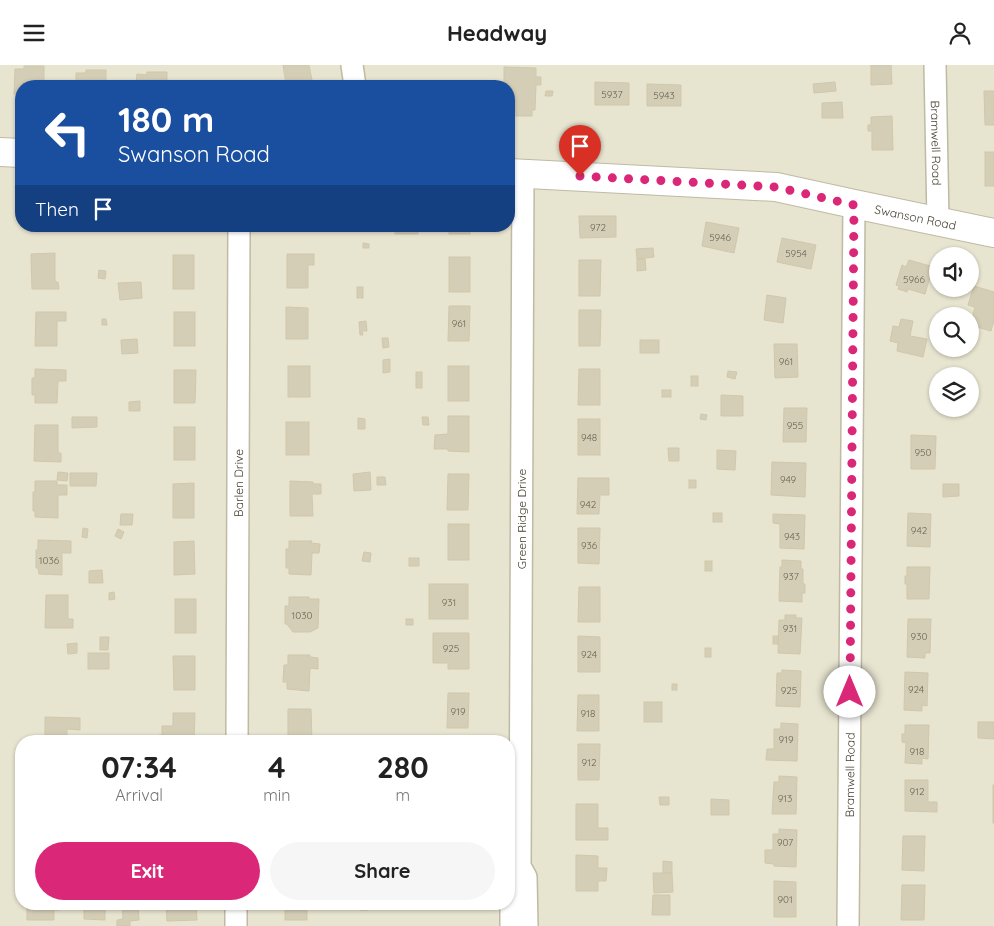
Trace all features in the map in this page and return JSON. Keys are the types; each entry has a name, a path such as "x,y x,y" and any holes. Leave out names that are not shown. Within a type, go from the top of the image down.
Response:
{"street":[{"path":"352,65 353,80"},
{"name":"Bramwell Road","path":"935,65 938,221"},
{"path":"0,152 15,153"},
{"name":"Swanson Road","path":"516,173 776,187 854,205 994,233"},
{"name":"Green Ridge Drive","path":"516,173 520,865 526,877 527,926"},
{"name":"Bramwell Road","path":"848,926 854,205"},
{"name":"Barlen Drive","path":"237,735 240,232"},
{"name":"Green Ridge Drive","path":"515,872 520,865"},
{"path":"236,910 236,926"},
{"name":"Green Ridge Drive","path":"511,910 511,926"}],"shaded area":[{"path":"0,65 994,65 994,926 0,926"}],"building":[{"path":"283,65 309,65 312,80 285,80"},
{"path":"871,65 891,65 892,84 871,85"},
{"path":"24,66 44,66 44,80 15,80 14,94 15,69 24,69"},
{"path":"504,67 536,68 536,77 541,77 541,85 536,85 535,110 532,110 532,116 516,116 515,80 504,80"},
{"path":"86,70 106,70 106,80 76,80 76,73 86,73"},
{"path":"147,72 167,72 167,80 136,80 137,74 147,75"},
{"path":"595,82 629,83 629,105 595,105"},
{"path":"835,82 836,91 814,93 813,84"},
{"path":"647,84 681,85 681,106 647,106"},
{"path":"546,91 553,91 552,96 545,96"},
{"path":"984,91 994,91 994,125 985,125"},
{"path":"842,102 843,118 822,118 822,103"},
{"path":"892,116 893,150 872,150 872,131 868,131 868,125 871,125 871,117"},
{"path":"985,152 994,152 994,186 985,186"},
{"path":"579,216 616,216 616,237 580,238"},
{"path":"706,222 739,228 734,253 702,246"},
{"path":"395,232 418,232 418,234 395,234"},
{"path":"449,232 470,232 470,234 449,234"},
{"path":"782,238 816,245 811,269 777,262"},
{"path":"363,243 369,244 369,248 363,248"},
{"path":"653,248 654,257 637,259 636,249"},
{"path":"55,253 55,282 58,282 59,289 32,289 31,254"},
{"path":"287,254 314,254 314,265 308,265 308,288 287,288"},
{"path":"173,255 194,255 194,289 173,289"},
{"path":"449,257 470,257 470,292 449,292"},
{"path":"637,259 645,259 646,270 637,271"},
{"path":"579,260 601,260 600,296 579,296"},
{"path":"909,260 929,266 929,280 925,294 908,289 907,292 898,289 899,286 896,285 902,265 906,267"},
{"path":"99,270 106,271 105,279 98,278"},
{"path":"141,282 142,298 120,300 118,283"},
{"path":"357,287 363,287 363,298 357,298"},
{"path":"979,288 994,292 994,320 991,331 979,328 979,307 968,305 971,297 979,297"},
{"path":"767,295 786,298 783,323 764,320"},
{"path":"449,306 470,306 469,341 448,341"},
{"path":"286,307 308,308 308,339 286,339"},
{"path":"579,310 601,310 600,346 579,346"},
{"path":"36,312 66,312 66,321 57,321 57,346 35,346"},
{"path":"174,312 195,312 195,346 174,346"},
{"path":"102,319 106,319 107,325 102,325"},
{"path":"901,319 913,321 910,336 927,339 923,357 897,351 898,343 890,341 893,326 899,327"},
{"path":"366,321 367,331 362,331 363,335 360,335 359,322"},
{"path":"382,338 388,338 389,347 383,348"},
{"path":"137,339 138,353 122,354 121,340"},
{"path":"640,340 659,340 659,353 640,353"},
{"path":"774,344 797,344 798,377 775,378"},
{"path":"390,359 390,372 383,373 383,360"},
{"path":"288,366 310,366 310,397 288,397"},
{"path":"448,366 469,366 469,401 448,401"},
{"path":"35,369 66,370 66,381 58,381 57,403 35,403 35,395 32,395 32,378 35,378"},
{"path":"579,369 600,369 600,405 578,405"},
{"path":"174,370 196,370 195,403 174,403"},
{"path":"728,371 737,372 735,379 727,377"},
{"path":"416,372 422,372 422,388 416,388"},
{"path":"691,376 698,376 698,386 691,386"},
{"path":"662,390 671,390 671,397 662,397"},
{"path":"721,395 743,396 743,416 721,416"},
{"path":"140,401 140,411 129,411 129,402"},
{"path":"784,408 807,408 806,442 783,442"},
{"path":"701,414 707,415 706,420 700,419"},
{"path":"448,416 469,416 469,452 434,449 435,435 448,434"},
{"path":"72,417 97,417 97,427 72,428"},
{"path":"422,417 428,417 429,425 423,425"},
{"path":"358,418 365,419 365,429 358,429"},
{"path":"578,419 600,419 600,455 578,455"},
{"path":"286,422 309,422 309,455 286,455"},
{"path":"35,425 58,425 58,453 61,453 61,462 34,461"},
{"path":"174,427 195,427 195,460 174,460"},
{"path":"911,435 936,436 935,469 911,469"},
{"path":"668,448 679,448 679,461 669,461"},
{"path":"717,450 736,451 735,470 717,469"},
{"path":"772,462 806,463 805,497 771,495"},
{"path":"58,472 68,473 67,481 57,480"},
{"path":"370,472 371,490 354,491 353,474"},
{"path":"70,473 97,473 96,486 70,486"},
{"path":"448,474 469,474 468,510 447,510"},
{"path":"377,477 385,477 386,485 377,485"},
{"path":"578,478 609,478 609,495 600,495 599,514 577,514"},
{"path":"689,480 696,480 696,488 689,488"},
{"path":"35,481 57,481 57,485 67,485 67,495 58,495 58,518 35,517 35,511 33,511 33,492 35,492"},
{"path":"290,481 321,484 321,494 312,494 313,516 290,516"},
{"path":"194,483 194,518 173,518 173,484"},
{"path":"943,484 959,484 959,496 943,497"},
{"path":"713,513 722,513 722,522 713,522"},
{"path":"908,513 931,514 930,547 907,546"},
{"path":"121,514 133,514 132,525 120,525"},
{"path":"773,514 805,515 804,549 780,548 780,524 773,523"},
{"path":"448,524 469,524 469,560 448,560"},
{"path":"83,528 88,529 87,538 82,537"},
{"path":"578,528 600,528 599,564 578,563"},
{"path":"118,529 124,532 121,539 115,536"},
{"path":"38,540 71,541 71,553 62,553 62,575 39,574 38,568 36,568"},
{"path":"194,541 195,574 174,575 174,542"},
{"path":"289,541 312,541 311,543 320,544 319,553 312,553 311,575 289,574 289,568 286,568 286,549 289,549"},
{"path":"364,552 371,553 370,562 362,561"},
{"path":"409,558 419,558 419,566 409,566"},
{"path":"782,560 801,561 803,584 805,584 802,602 779,601"},
{"path":"705,561 712,561 712,571 705,571"},
{"path":"907,567 930,567 929,599 907,599 905,576 907,576"},
{"path":"102,570 103,583 89,583 89,571"},
{"path":"429,584 468,584 468,619 429,619"},
{"path":"579,587 600,587 600,622 578,622"},
{"path":"114,592 115,599 109,600 109,593"},
{"path":"46,595 68,595 68,619 73,619 73,628 45,628"},
{"path":"289,597 319,599 318,628 310,632 293,632 285,624 285,606 289,606"},
{"path":"175,599 196,599 196,633 175,633"},
{"path":"785,615 796,615 796,618 802,618 800,654 778,653 779,620 785,620"},
{"path":"406,619 413,619 413,625 406,625"},
{"path":"908,619 931,619 930,653 925,653 925,658 907,657"},
{"path":"433,633 469,633 469,669 448,669 448,663 433,663"},
{"path":"578,636 600,637 600,672 578,672"},
{"path":"773,636 778,636 778,644 773,644"},
{"path":"100,637 109,637 108,650 100,650"},
{"path":"77,643 77,653 68,654 67,644"},
{"path":"705,648 711,648 711,657 705,657"},
{"path":"88,653 109,653 109,669 88,669"},
{"path":"288,655 310,655 310,657 318,658 318,669 310,668 309,691 287,689 287,682 283,682 284,665 288,665"},
{"path":"173,656 195,656 195,690 174,690"},
{"path":"782,670 801,671 800,707 776,706 777,673 782,673"},
{"path":"905,672 928,673 927,706 922,705 922,711 904,710"},
{"path":"672,684 677,684 677,690 672,690"},
{"path":"448,693 469,693 468,728 447,728"},
{"path":"578,695 599,695 599,731 577,731"},
{"path":"644,702 662,702 662,722 644,722"},
{"path":"288,709 311,709 312,735 288,735"},
{"path":"173,713 195,713 194,735 162,735 162,726 173,726"},
{"path":"45,717 80,718 80,730 67,729 67,735 45,735"},
{"path":"978,722 994,722 994,739 978,738"},
{"path":"781,723 798,724 797,761 766,760 767,749 774,749 774,729 781,729"},
{"path":"905,725 929,725 928,759 922,758 922,764 905,763 906,743 902,742 902,734 905,734"},
{"path":"578,744 600,744 599,780 578,780"},
{"path":"779,776 797,777 796,814 772,814 774,782 779,782"},
{"path":"905,780 928,780 928,802 937,802 937,812 905,811"},
{"path":"994,785 994,823 993,823"},
{"path":"659,797 669,797 669,805 660,805"},
{"path":"711,799 729,800 729,815 711,815"},
{"path":"576,804 598,804 598,828 608,828 608,840 576,840"},
{"path":"779,829 797,830 796,867 774,866 774,864 765,863 765,850 773,850 773,834 779,834"},
{"path":"903,836 925,836 924,871 902,870"},
{"path":"576,855 598,856 598,868 607,868 606,881 598,881 598,891 576,891"},
{"path":"663,861 672,862 672,873 663,873"},
{"path":"653,873 672,873 673,892 654,893"},
{"path":"774,881 796,882 796,917 774,917"},
{"path":"902,885 925,885 924,920 901,920"},
{"path":"653,895 670,895 670,915 652,915"},
{"path":"27,910 54,910 54,920 27,920"},
{"path":"84,910 105,910 105,920 84,919"},
{"path":"122,910 138,910 139,920 130,921 130,926 117,926 117,920 123,919"},
{"path":"166,910 196,910 197,920 167,921"},
{"path":"285,910 307,910 307,920 285,920"}],"route":[{"path":"580,176 776,187 854,205 850,692"}]}
